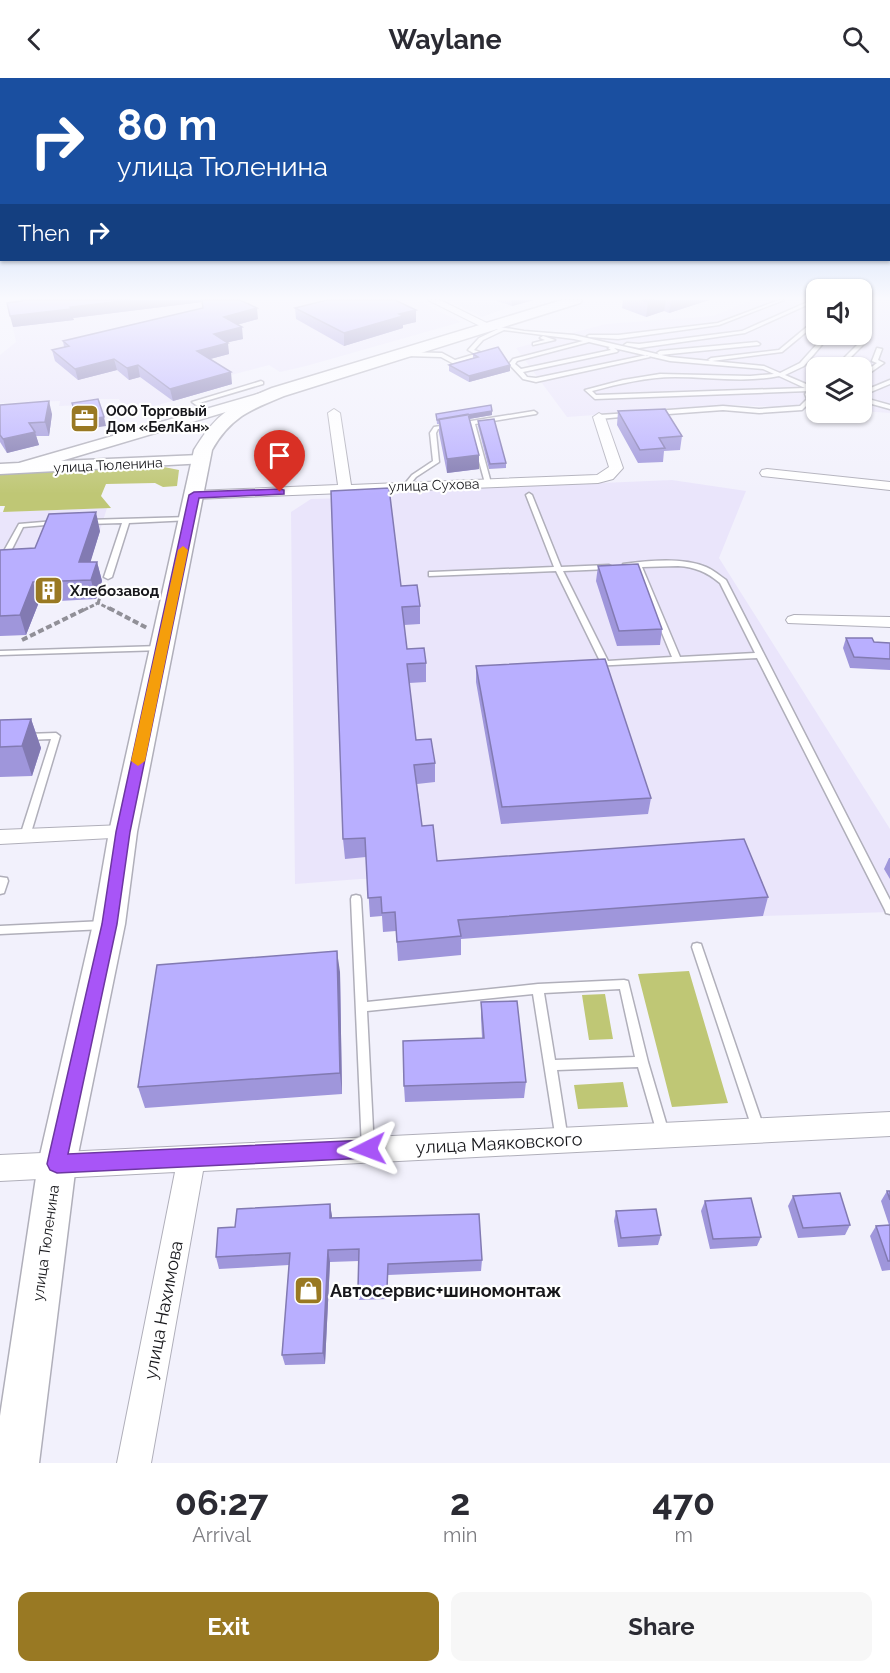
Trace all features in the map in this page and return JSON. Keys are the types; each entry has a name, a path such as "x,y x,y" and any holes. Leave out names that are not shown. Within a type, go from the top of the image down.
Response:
{"main road":[{"name":"улица Тюленина","path":"16,1463 57,1164 110,924 155,638 192,507 202,450 214,418 230,414 278,392 365,365"}],"street":[{"path":"334,413 345,489"},
{"name":"улица Сухова","path":"192,507 345,489 598,479 608,476 616,468 599,417"},
{"name":"улица Тюленина","path":"8,469 176,422 214,418"},
{"name":"улица Тюленина","path":"8,469 200,460"},
{"path":"767,473 890,486"},
{"path":"794,620 890,622"},
{"path":"0,837 123,832"},
{"name":"улица Маяковского","path":"0,1168 890,1124"},
{"name":"улица Нахимова","path":"134,1463 192,1157"}],"lane":[{"path":"513,365 525,378 536,381 612,365"},
{"path":"520,371 550,365"},
{"path":"725,365 764,368 806,385"},
{"path":"801,365 780,375 719,378 661,376 623,381 588,390 595,397 806,388"},
{"path":"872,389 890,382"},
{"path":"214,418 195,402 261,383"},
{"path":"872,402 890,408"},
{"path":"644,414 723,408 759,411 802,408 806,404"},
{"path":"406,486 414,476 436,462 433,429 534,413"},
{"path":"599,417 633,415"},
{"path":"472,424 488,483"},
{"path":"529,495 558,569 604,663"},
{"path":"80,523 126,521 192,507"},
{"path":"108,577 126,521"},
{"path":"1,564 21,525 68,523"},
{"path":"432,574 693,564 714,572 723,582 890,910"},
{"path":"638,566 678,660"},
{"path":"0,653 155,638"},
{"path":"582,664 760,655"},
{"path":"11,738 56,736 26,836"},
{"path":"0,881 3,881 0,890"},
{"path":"356,899 368,1149"},
{"path":"0,930 110,924"},
{"path":"697,947 759,1130"},
{"path":"361,1007 538,989 624,984 642,1062 663,1135"},
{"path":"538,989 562,1140"},
{"path":"550,1065 642,1062"}],"path":[{"path":"20,641 98,603 108,577"},
{"path":"98,603 155,638"}],"shaded area":[{"path":"0,365 311,365 280,372 269,365 162,393 173,401 127,413 119,399 89,399 87,405 59,406 60,401 0,403"},
{"path":"528,365 806,365 806,409 734,405 567,417"},
{"path":"872,365 890,365 890,413 872,412"},
{"path":"672,480 746,491 719,558 890,829 890,912 763,916 451,879 360,879 295,884 291,512 311,499 384,497 410,491"},
{"path":"107,508 84,581 102,581 96,599 39,602 26,635 0,636 0,512"}],"green space":[{"path":"164,467 179,470 177,486 163,487 155,483 106,484 101,496 111,508 3,512 5,506 0,506 0,474"},
{"path":"689,971 728,1103 672,1107 638,974"},
{"path":"605,994 613,1039 589,1040 582,995"},
{"path":"623,1082 628,1107 578,1109 574,1085"}],"building":[{"path":"70,365 92,365 75,369"},
{"path":"122,365 219,365 231,372 170,389 138,365 127,368"},
{"path":"449,365 510,365 510,365 469,376"},
{"path":"98,399 104,417 78,421 72,403"},
{"path":"49,401 45,422 29,423 35,432 3,439 0,435 0,405"},
{"path":"491,405 492,411 437,420 436,414"},
{"path":"665,409 682,436 659,438 665,448 640,450 618,411"},
{"path":"468,414 479,455 447,459 439,419"},
{"path":"494,419 506,463 490,464 478,421"},
{"path":"389,488 401,586 417,585 420,606 402,607 407,649 424,648 426,663 407,664 416,740 431,739 435,763 414,765 422,826 433,825 437,861 744,839 768,897 458,920 461,936 397,942 395,912 382,913 381,897 368,898 365,838 343,839 331,491"},
{"path":"96,512 79,562 97,562 91,580 33,582 20,615 0,616 0,550 35,548 49,514"},
{"path":"638,564 662,629 619,631 598,566"},
{"path":"846,638 872,638 874,642 890,643 890,659 854,657"},
{"path":"605,659 651,798 502,807 476,666"},
{"path":"31,719 22,746 0,747 0,720"},
{"path":"337,951 340,1073 138,1087 157,965"},
{"path":"517,1001 526,1082 404,1086 403,1041 484,1038 481,1002"},
{"path":"840,1193 850,1225 803,1228 793,1196"},
{"path":"751,1198 761,1237 713,1239 705,1201"},
{"path":"330,1204 330,1218 479,1214 482,1260 388,1264 387,1288 358,1288 359,1249 328,1250 323,1353 282,1355 290,1253 216,1257 218,1228 235,1227 237,1209"},
{"path":"656,1209 661,1235 621,1238 616,1211"},
{"path":"890,1225 890,1261 888,1261 876,1226"}],"slow traffic":[{"path":"138,761 183,550"}],"place":[{"name":"ООО Торговый Дом «БелКан»","path":"85,419"},
{"name":"Хлебозавод","path":"49,591"},
{"name":"Автосервис+шиномонтаж","path":"309,1290"}],"route":[{"path":"280,492 194,495 123,832 110,924 57,1164 368,1149"}]}
